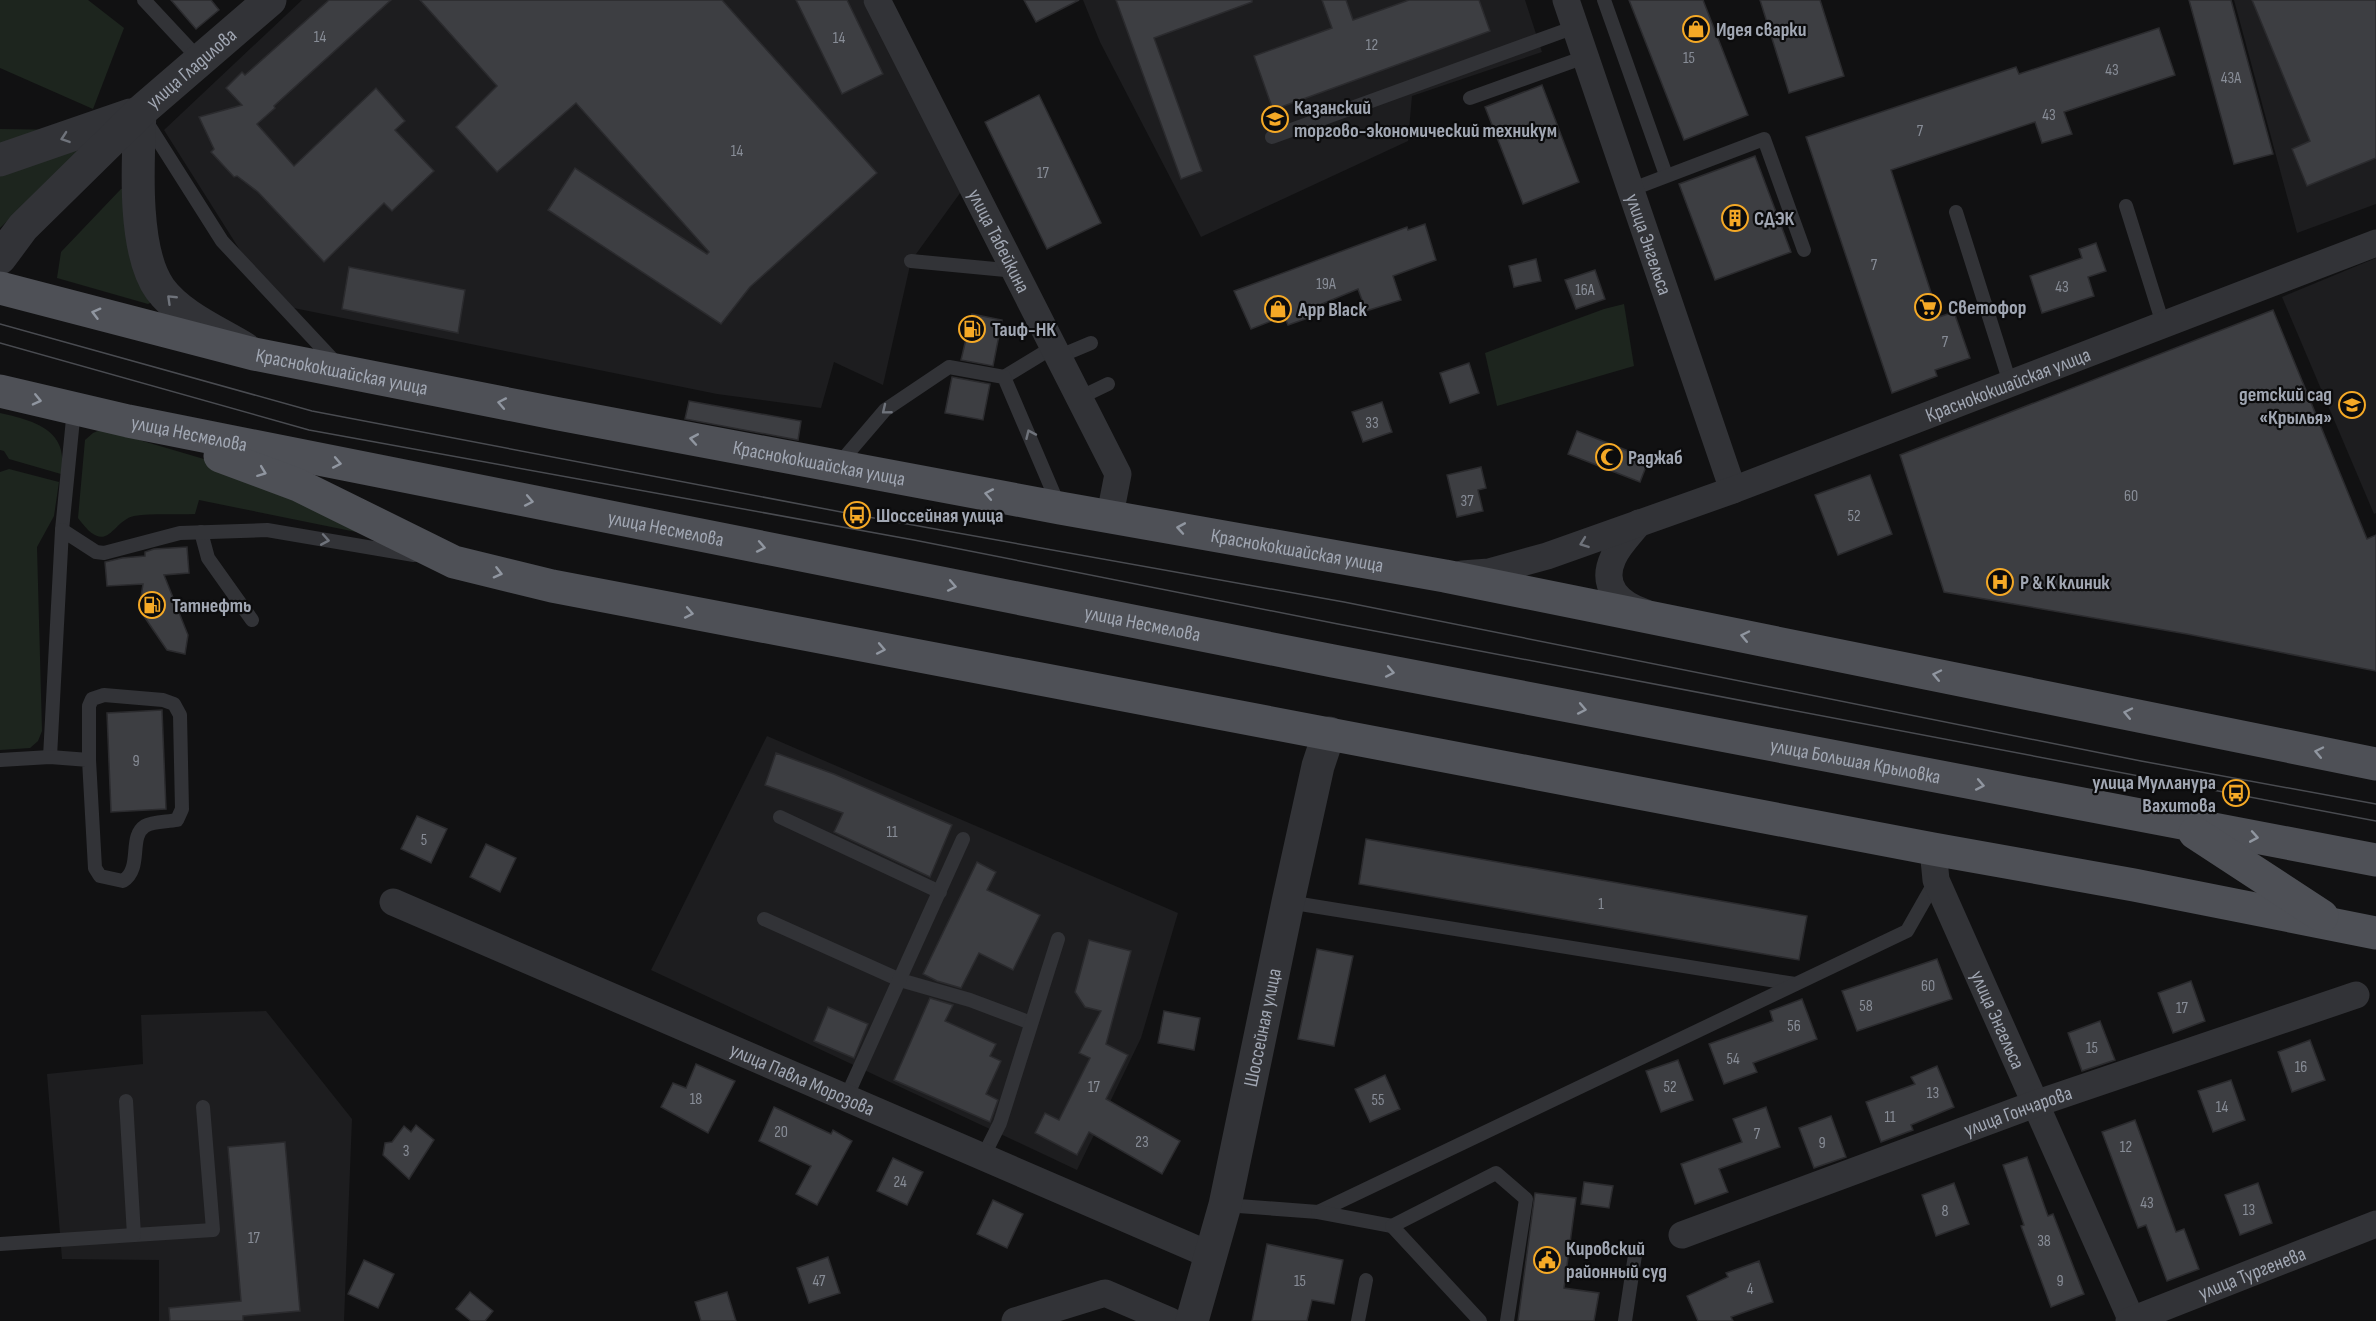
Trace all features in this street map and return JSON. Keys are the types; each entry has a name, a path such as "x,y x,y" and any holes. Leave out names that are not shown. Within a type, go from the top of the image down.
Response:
{"main road":[{"name":"Краснококшайская улица","path":"0,288 254,354 1060,508 1110,515 1445,576"},
{"name":"улица Несмелова","path":"0,391 128,421 1333,661"},
{"path":"128,421 298,485 454,562 552,586 1329,732 1934,865 2134,885 2376,933"},
{"path":"1445,576 2376,764"},
{"name":"улица Большая Крыловка","path":"1333,661 2376,860"},
{"path":"2182,824 2336,926"}],"street":[{"name":"улица Гладилова","path":"0,258 23,227 140,112 270,0"},
{"name":"улица Табейкина","path":"877,0 1058,351 1118,474 1110,515"},
{"name":"улица Энгельса","path":"1566,0 1733,490"},
{"path":"0,160 140,112 138,180 142,234 147,260 160,289 183,311 254,354"},
{"name":"Краснококшайская улица","path":"1445,576 1488,572 1547,556 1733,490 2376,243"},
{"path":"1639,523 1613,558 1610,582 1614,594 1629,607 1692,625"},
{"name":"Шоссейная улица","path":"1192,1321 1225,1205 1288,902 1318,766 1329,732"},
{"name":"улица Энгельса","path":"1934,865 2035,1104 2131,1321"},
{"name":"улица Павла Морозова","path":"393,902 1210,1255"},
{"name":"улица Гончарова","path":"1682,1235 2035,1104 2356,995"},
{"name":"улица Тургенева","path":"2131,1321 2376,1224"},
{"path":"1017,1321 1105,1293 1170,1321"}],"lane":[{"path":"144,0 200,60"},
{"path":"1604,0 1666,175"},
{"path":"1272,137 1575,27"},
{"path":"1470,98 1585,57"},
{"path":"140,112 222,241 345,372"},
{"path":"1630,190 1764,140 1804,250"},
{"path":"2126,206 2163,324"},
{"path":"1956,212 2010,383"},
{"path":"911,261 1017,271"},
{"path":"838,465 885,410 949,367 1004,377 1058,351 1091,343"},
{"path":"1004,377 1060,508"},
{"path":"1081,397 1108,384"},
{"path":"50,757 62,530 74,408"},
{"path":"62,530 96,552 104,553 180,533 267,530 454,562"},
{"path":"201,532 208,558 252,620"},
{"path":"104,695 164,700 174,704 180,715 182,809 177,820 150,823 142,828 137,837 133,872 123,881 100,876 95,868 88,760 89,706 92,699 104,695"},
{"path":"0,760 50,757 88,760"},
{"path":"780,817 940,892"},
{"path":"846,1098 963,839"},
{"path":"1318,1212 1907,931 1934,865"},
{"path":"1288,902 1796,984"},
{"path":"764,919 900,980 970,1000 1031,1023"},
{"path":"983,1157 1000,1123 1058,939"},
{"path":"126,1101 134,1235"},
{"path":"0,1244 213,1230 203,1107"},
{"path":"1392,1226 1496,1173 1526,1199 1507,1321"},
{"path":"1225,1205 1318,1212 1392,1226 1480,1321"},
{"path":"1626,1321 1635,1255"},
{"path":"1358,1321 1366,1280"}],"shaded area":[{"path":"0,0 88,0 124,28 93,109 0,68"},
{"path":"302,0 863,0 963,189 911,261 883,385 834,362 821,408 717,394 274,304 164,130"},
{"name":"Казанский торгово-экономический техникум","path":"1083,0 1525,0 1542,52 1412,96 1408,141 1201,237 1100,42"},
{"path":"2234,0 2376,0 2376,204 2297,233"},
{"path":"0,129 69,130 0,153"},
{"path":"78,149 77,153 0,228 0,174"},
{"path":"121,189 125,189 159,299 148,304 57,278 61,252"},
{"name":"детский сад «Крылья»","path":"2376,258 2376,513 2374,514 2282,297"},
{"path":"1624,304 1634,366 1497,406 1485,353 1604,309"},
{"path":"0,413 37,424 55,437 62,459 61,474 9,459 4,451 0,450"},
{"path":"102,429 231,467 366,534 199,500 195,514 134,516 126,519 109,534 103,537 96,536 78,518 85,440"},
{"path":"9,469 59,482 54,516 37,547 42,731 38,741 30,748 0,750 0,472"},
{"path":"767,736 1178,913 1141,1038 1077,1170 651,970"},
{"path":"266,1011 352,1119 344,1321 159,1321 159,1260 62,1259 47,1074 143,1064 141,1015"}],"building":[{"path":"171,0 211,0 219,10 196,29"},
{"path":"329,0 391,0 257,124 294,166 376,88 405,121 395,130 434,171 392,211 384,203 324,262 258,192 237,176 234,177 211,152 214,149 199,117 242,105 226,88 242,72 245,75"},
{"path":"420,0 722,0 877,173 750,287 721,324 548,210 575,168 707,254 709,252 576,103 497,172 456,127 497,86"},
{"path":"796,0 847,0 883,74 842,94"},
{"path":"1024,0 1079,0 1036,22"},
{"path":"1116,0 1252,0 1252,2 1154,38 1202,171 1181,179"},
{"path":"1322,0 1346,0 1353,20 1409,0 1479,0 1490,31 1273,110 1254,56 1332,28"},
{"path":"1629,0 1703,0 1748,115 1684,140"},
{"path":"1760,0 1820,0 1844,76 1789,93"},
{"path":"2189,0 2231,0 2273,154 2234,164"},
{"path":"2252,0 2376,0 2376,158 2307,186 2292,149 2310,141"},
{"path":"2159,28 2175,75 2064,112 2072,134 2042,143 2035,122 1891,170 1939,317 1954,312 1970,358 1935,370 1937,376 1892,393 1806,137 2016,67 2019,74"},
{"path":"1542,85 1579,182 1523,204 1485,107"},
{"path":"1039,95 1101,223 1047,249 985,122"},
{"name":"СДЭК","path":"1755,156 1791,252 1715,280 1679,184"},
{"path":"1425,224 1436,260 1393,276 1401,300 1366,311 1358,289 1305,311 1308,318 1288,325 1284,316 1251,329 1234,291 1407,227 1408,230"},
{"path":"2096,243 2106,271 2088,277 2094,296 2042,313 2030,276 2082,258 2079,249"},
{"path":"1536,259 1541,281 1514,287 1509,266"},
{"path":"349,267 465,290 458,333 342,309"},
{"path":"1595,270 1605,299 1576,309 1565,280"},
{"path":"2273,310 2367,539 2376,535 2376,671 2187,634 1944,592 1900,455"},
{"path":"972,314 1002,320 993,366 961,360"},
{"path":"1469,363 1479,393 1450,403 1440,373"},
{"path":"952,377 990,384 983,420 945,413"},
{"path":"689,401 801,421 798,440 685,419"},
{"path":"1382,402 1392,432 1363,442 1352,412"},
{"name":"Раджаб","path":"1577,431 1649,459 1640,482 1568,454"},
{"path":"1481,467 1486,488 1478,490 1483,511 1457,517 1447,475"},
{"path":"1870,475 1892,534 1838,555 1815,495"},
{"path":"187,547 189,573 164,575 188,635 185,654 167,650 139,609 143,584 107,586 105,562 145,556 145,552 154,549"},
{"path":"162,710 166,809 111,812 107,713"},
{"path":"776,753 834,774 952,825 930,877 834,832 843,813 765,785"},
{"path":"417,816 447,829 431,863 401,849"},
{"path":"1366,839 1807,916 1799,960 1359,884"},
{"path":"486,844 516,858 500,892 470,877"},
{"path":"977,862 996,872 987,890 1040,915 1013,970 979,953 961,988 923,974"},
{"path":"1089,940 1131,951 1106,1044 1128,1055 1106,1099 1180,1141 1162,1174 1089,1132 1077,1155 1035,1133 1045,1113 1059,1120 1090,1058 1079,1053 1101,1011 1085,1007 1075,992"},
{"path":"1317,949 1353,956 1334,1046 1298,1039"},
{"path":"1937,959 1952,999 1857,1031 1842,991"},
{"path":"2191,981 2205,1021 2173,1033 2158,993"},
{"path":"930,998 953,1005 945,1021 996,1044 990,1056 1001,1061 986,1094 998,1100 990,1122 894,1080"},
{"path":"1802,999 1817,1039 1753,1063 1757,1072 1724,1084 1709,1044 1773,1021 1770,1011"},
{"path":"828,1007 868,1024 854,1058 814,1041"},
{"path":"1164,1011 1200,1018 1194,1050 1158,1043"},
{"path":"2100,1021 2115,1060 2082,1071 2068,1033"},
{"path":"2310,1040 2325,1080 2292,1092 2278,1052"},
{"path":"1678,1060 1693,1100 1661,1112 1646,1071"},
{"path":"696,1064 735,1081 708,1133 661,1107 673,1083 686,1088"},
{"path":"1937,1066 1954,1107 1911,1125 1913,1130 1881,1142 1866,1102 1915,1084 1911,1077"},
{"path":"1385,1075 1400,1109 1370,1122 1355,1089"},
{"path":"2231,1080 2245,1120 2213,1132 2198,1091"},
{"path":"774,1107 831,1134 833,1130 852,1141 817,1205 796,1194 811,1166 759,1141"},
{"path":"1766,1107 1780,1147 1719,1169 1728,1192 1695,1204 1681,1164 1742,1142 1733,1119"},
{"path":"1831,1116 1846,1157 1814,1168 1799,1128"},
{"path":"2135,1120 2176,1232 2184,1229 2199,1269 2167,1281 2146,1225 2138,1228 2102,1132"},
{"path":"416,1125 434,1140 409,1179 383,1155 385,1143 392,1142 404,1126 411,1132"},
{"path":"285,1142 300,1311 243,1316 243,1321 170,1321 169,1308 241,1301 228,1147"},
{"path":"2027,1157 2048,1216 2053,1214 2084,1294 2051,1307 2021,1226 2024,1225 2003,1165"},
{"path":"893,1158 923,1172 907,1205 877,1191"},
{"path":"1584,1182 1613,1186 1609,1208 1581,1204"},
{"path":"1954,1183 1969,1224 1936,1236 1922,1195"},
{"path":"2258,1183 2272,1223 2240,1235 2225,1195"},
{"name":"Кировский районный суд","path":"1535,1193 1576,1198 1564,1288 1599,1293 1594,1321 1518,1321"},
{"path":"993,1200 1023,1214 1007,1248 977,1234"},
{"path":"1267,1244 1343,1260 1334,1304 1312,1300 1307,1321 1252,1321"},
{"path":"828,1257 840,1293 809,1303 797,1268"},
{"path":"364,1260 394,1274 378,1308 348,1294"},
{"path":"1759,1261 1773,1302 1731,1317 1733,1321 1698,1321 1687,1296 1728,1277 1726,1273"},
{"path":"470,1292 493,1311 485,1321 471,1321 456,1309"},
{"path":"727,1292 736,1321 701,1321 695,1302"}],"tram line":[{"path":"0,324 312,411 857,515 1344,602 2141,761 2376,804"},
{"path":"0,343 309,430 914,540 1338,624 2376,821"}],"place":[{"name":"Идея сварки","path":"1696,29"},
{"name":"Казанский торгово-экономический техникум","path":"1275,119"},
{"name":"СДЭК","path":"1735,218"},
{"name":"Светофор","path":"1928,307"},
{"name":"App Black","path":"1278,309"},
{"name":"Таиф-НК","path":"972,329"},
{"name":"детский сад «Крылья»","path":"2352,405"},
{"name":"Раджаб","path":"1609,457"},
{"name":"Шоссейная улица","path":"857,515"},
{"name":"Р & К клиник","path":"2000,582"},
{"name":"Татнефть","path":"152,605"},
{"name":"улица Мулланура Вахитова","path":"2236,793"},
{"name":"Кировский районный суд","path":"1547,1260"}]}
